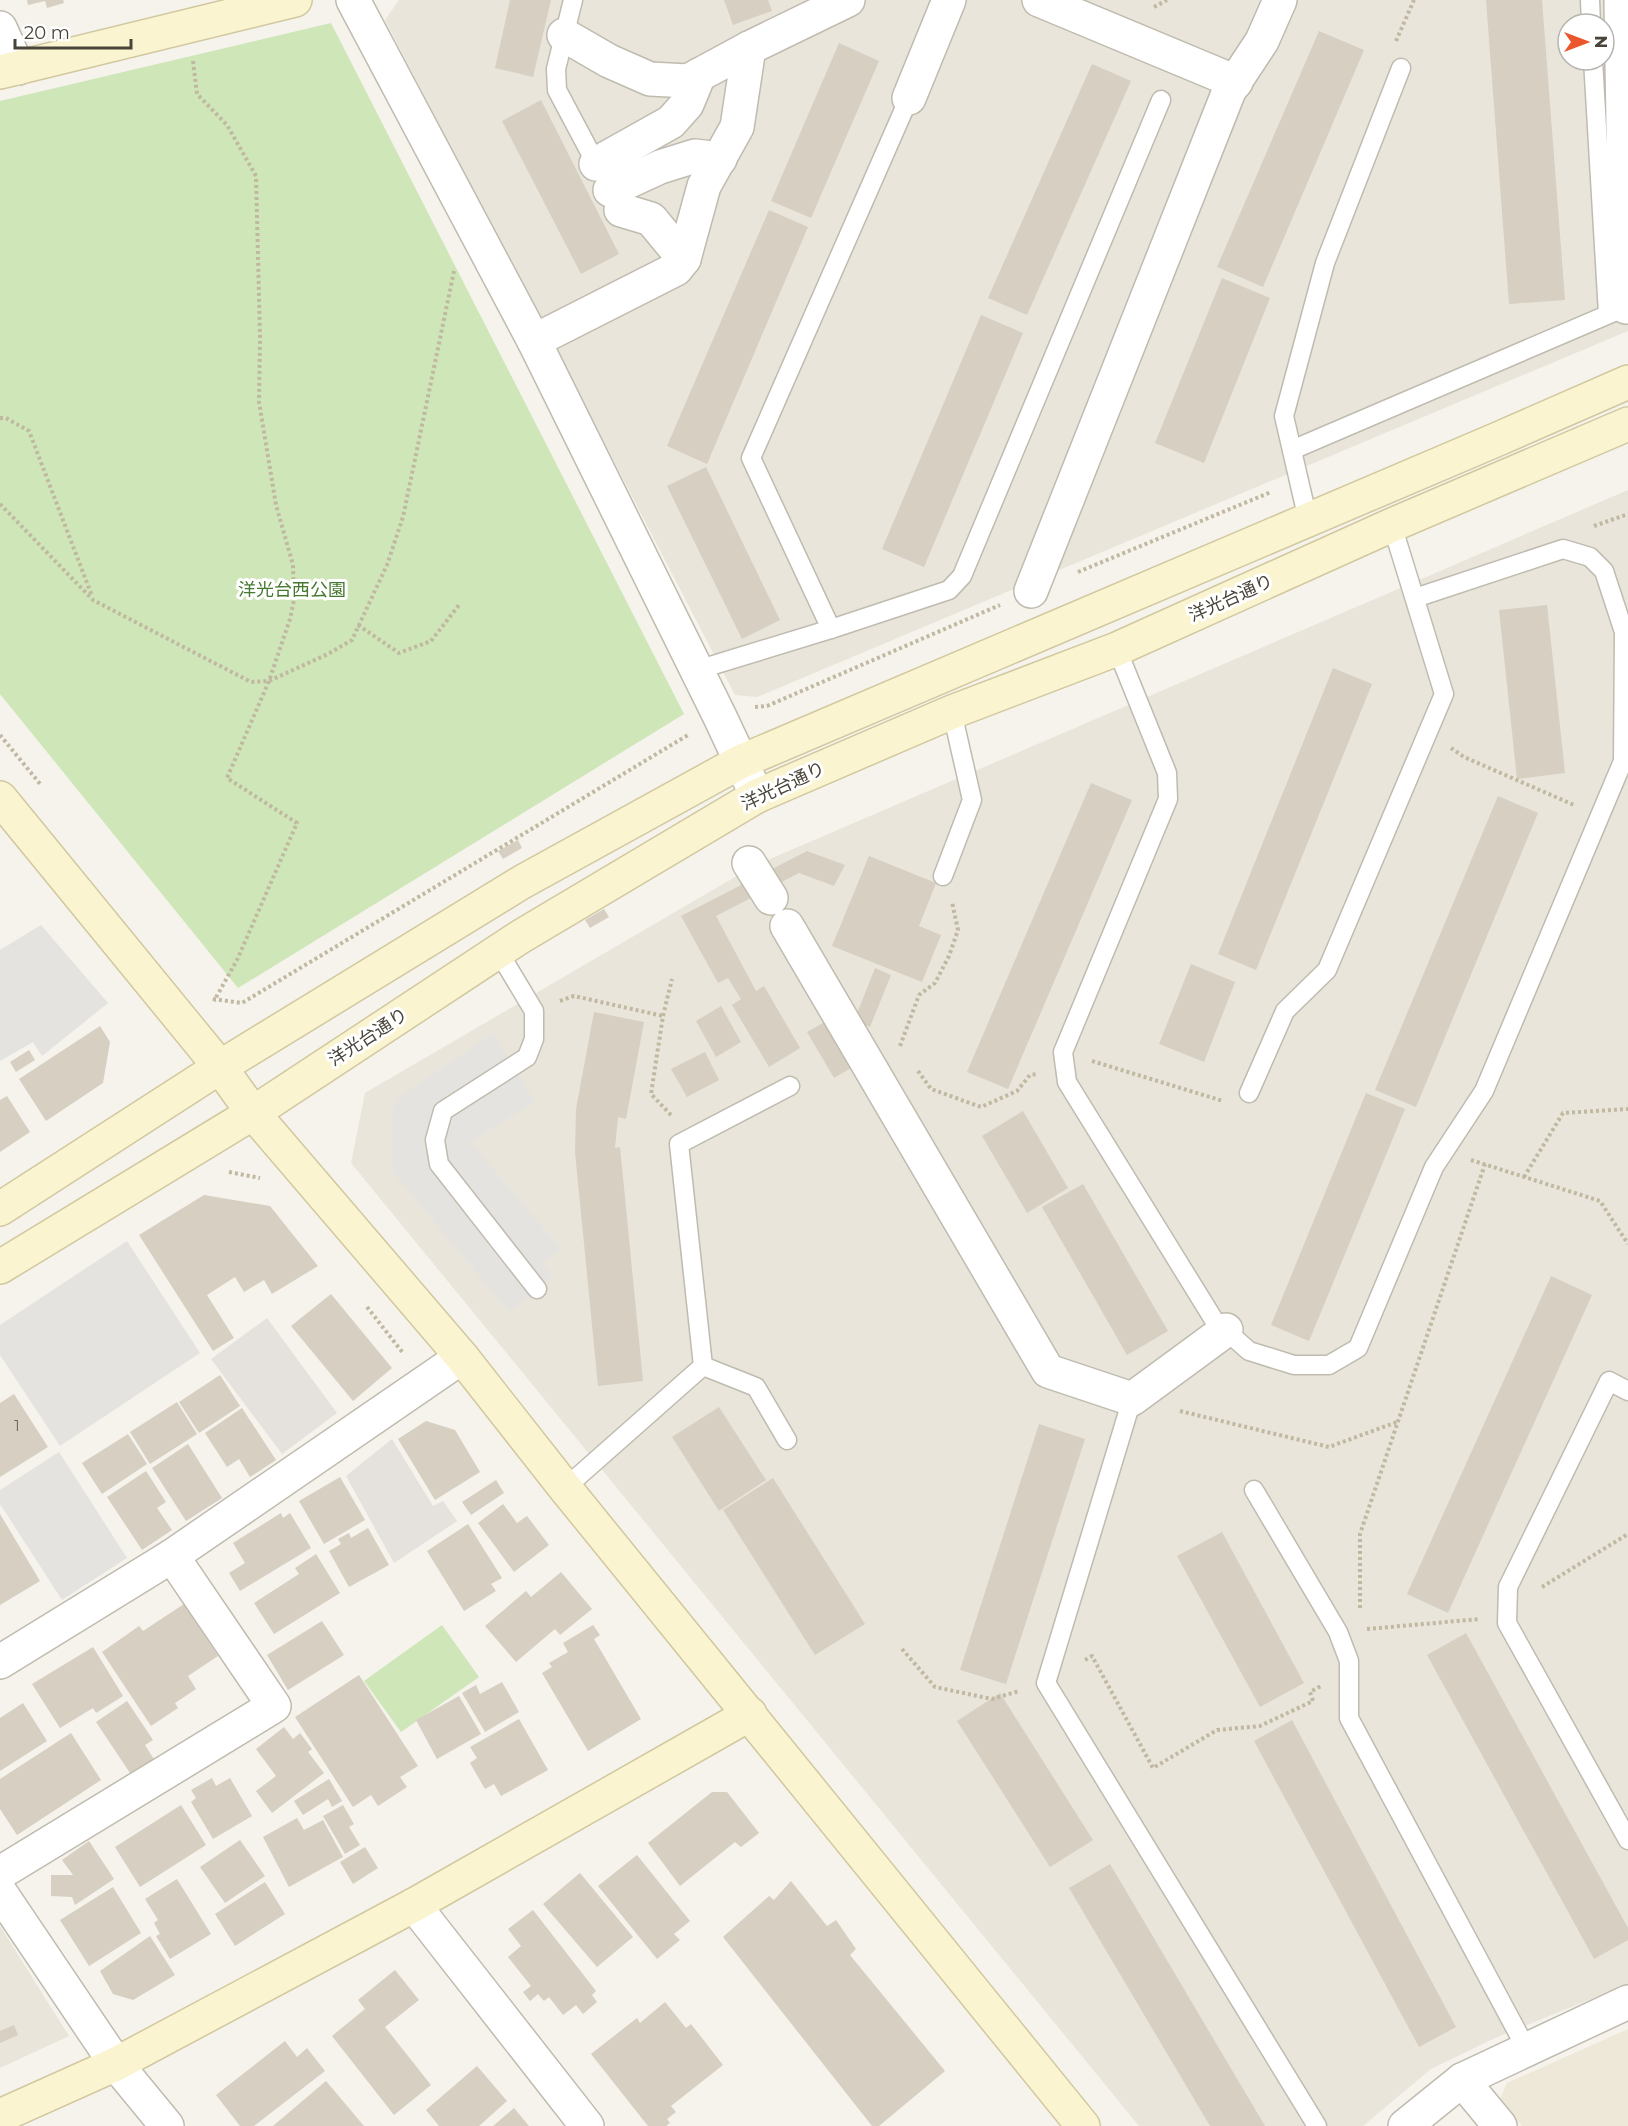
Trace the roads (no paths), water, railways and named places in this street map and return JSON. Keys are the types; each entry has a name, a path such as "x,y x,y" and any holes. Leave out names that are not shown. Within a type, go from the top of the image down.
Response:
{"street":[{"path":"0,28 9,70 296,0"},
{"path":"353,0 534,341 757,796"},
{"path":"564,35 609,61 650,79 688,81 749,48 848,0"},
{"path":"909,98 949,0"},
{"path":"1040,0 1236,82"},
{"path":"1032,591 1229,91 1262,41 1280,0"},
{"path":"1620,309 1621,0"},
{"path":"534,341 676,270 684,259 704,186 737,127 749,48"},
{"path":"609,188 687,104 699,75"},
{"path":"609,188 660,167 695,156 720,159"},
{"path":"609,188 651,219 684,259"},
{"name":"洋光台通り","path":"0,1209 220,1067 522,882 740,762 1628,382"},
{"name":"洋光台通り","path":"0,1267 253,1113 498,951 757,796 952,712 1117,649 1392,525 1628,424"},
{"path":"0,798 220,1067 253,1113 462,1357 565,1488 1083,2126"},
{"path":"749,863 771,898"},
{"path":"787,926 1048,1371 1132,1399 1226,1330"},
{"path":"0,1662 172,1556 462,1357"},
{"path":"0,1873 274,1706 172,1556"},
{"path":"0,2116 116,2064 414,1905 750,1714"},
{"path":"0,1892 116,2064 167,2126"},
{"path":"414,1905 587,2126"},
{"path":"1405,2126 1462,2080 1628,2002"},
{"path":"1462,2080 1500,2126"}],"lane":[{"path":"573,0 556,69 557,90 609,188"},
{"path":"1308,520 1284,416 1325,263 1401,68"},
{"path":"1292,450 1620,309 1594,72"},
{"path":"831,629 751,458 909,98"},
{"path":"697,670 949,590 962,576 1161,100"},
{"path":"1249,1093 1285,1011 1327,970 1444,694 1392,525"},
{"path":"1117,649 1167,773 1168,799 1063,1052 1067,1082 1214,1320 1249,1351 1294,1365 1329,1365 1358,1348 1434,1167 1484,1091 1623,761 1624,632 1604,571 1590,557 1563,549 1415,598"},
{"path":"943,876 972,800 952,712"},
{"path":"498,951 534,1011 534,1040 527,1057 442,1111 435,1140 439,1164 537,1289"},
{"path":"703,1366 679,1144 790,1086"},
{"path":"703,1366 756,1387 787,1440"},
{"path":"565,1488 703,1366"},
{"path":"1628,1391 1609,1381 1508,1587 1507,1623 1628,1840"},
{"path":"1132,1399 1046,1683 1317,2126"},
{"path":"1254,1490 1338,1632 1349,1661 1349,1718 1527,2050"}],"park label":[{"name":"洋光台西公園","path":"292,590"}]}
